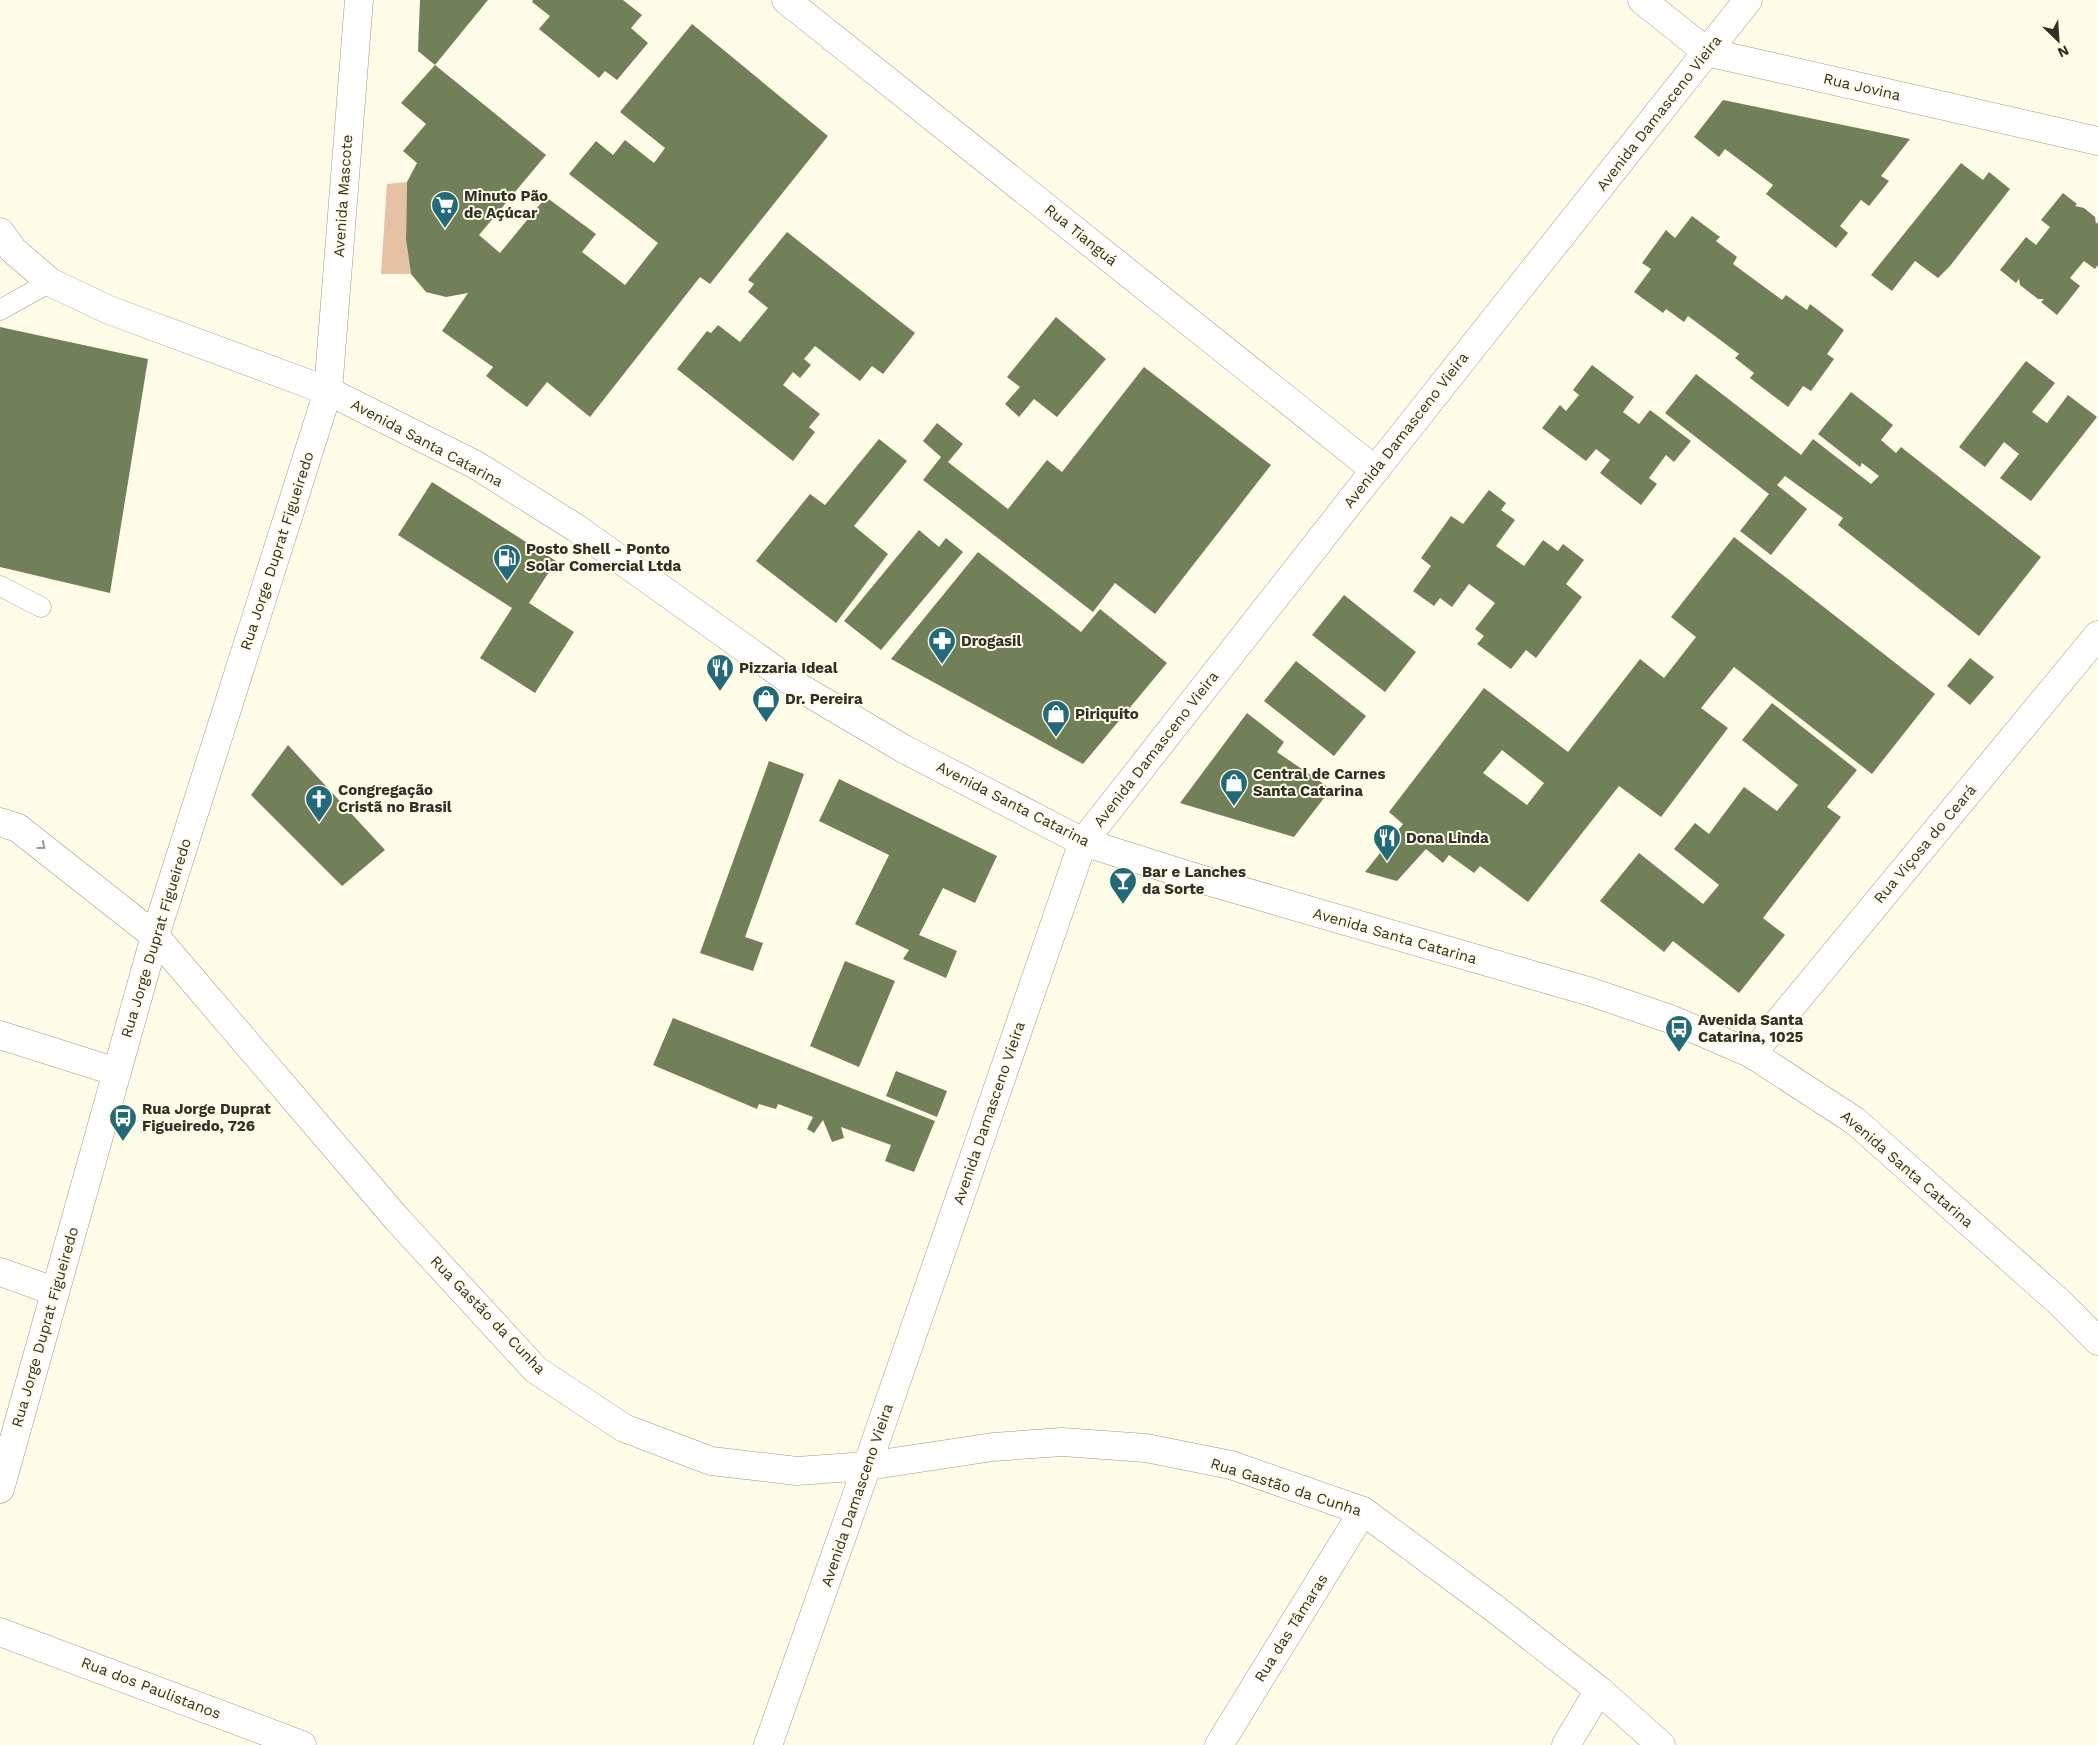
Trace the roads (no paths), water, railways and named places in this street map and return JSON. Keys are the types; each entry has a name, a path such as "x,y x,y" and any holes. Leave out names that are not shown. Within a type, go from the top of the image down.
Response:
{"street":[{"name":"Avenida Mascote","path":"328,391 359,0"},
{"name":"Rua Tianguá","path":"786,0 1375,470"},
{"name":"Rua Jovina","path":"1642,0 1707,52 2098,140"},
{"name":"Avenida Damasceno Vieira","path":"768,1745 868,1466 1083,842 1748,0"},
{"name":"Avenida Santa Catarina","path":"0,232 13,250 50,282 109,310 328,391 484,470 576,528 807,692 904,749 1083,842 1197,878 1591,992 1673,1020 1752,1054 1855,1122 2058,1302 2098,1341"},
{"name":"Rua Jorge Duprat Figueiredo","path":"0,1489 155,936 328,391"},
{"name":"Rua Viçosa do Ceará","path":"1752,1054 2098,635"},
{"name":"Rua Gastão da Cunha","path":"0,822 18,828 155,936 398,1219 536,1370 624,1428 711,1461 796,1471 868,1466 992,1447 1062,1442 1146,1448 1230,1465 1363,1510 1494,1608 1599,1690 1660,1745"},
{"path":"0,1036 117,1072"},
{"path":"0,1272 54,1291"},
{"name":"Rua das Tâmaras","path":"1219,1745 1363,1510"},
{"name":"Rua dos Paulistanos","path":"0,1632 302,1745"},
{"path":"1566,1745 1599,1690"}],"lane":[{"path":"0,310 50,282"},
{"path":"0,586 41,607"}],"place":[{"name":"Minuto Pão de Açúcar","path":"445,229"},
{"name":"Posto Shell - Ponto Solar Comercial Ltda","path":"507,582"},
{"name":"Drogasil","path":"942,665"},
{"name":"Pizzaria Ideal","path":"720,692"},
{"name":"Dr. Pereira","path":"766,723"},
{"name":"Piriquito","path":"1056,738"},
{"name":"Central de Carnes Santa Catarina","path":"1234,807"},
{"name":"Congregação Cristã no Brasil","path":"319,823"},
{"name":"Dona Linda","path":"1387,862"},
{"name":"Bar e Lanches da Sorte","path":"1123,905"},
{"name":"Avenida Santa Catarina, 1025","path":"1679,1053"},
{"name":"Rua Jorge Duprat Figueiredo, 726","path":"123,1142"}]}
